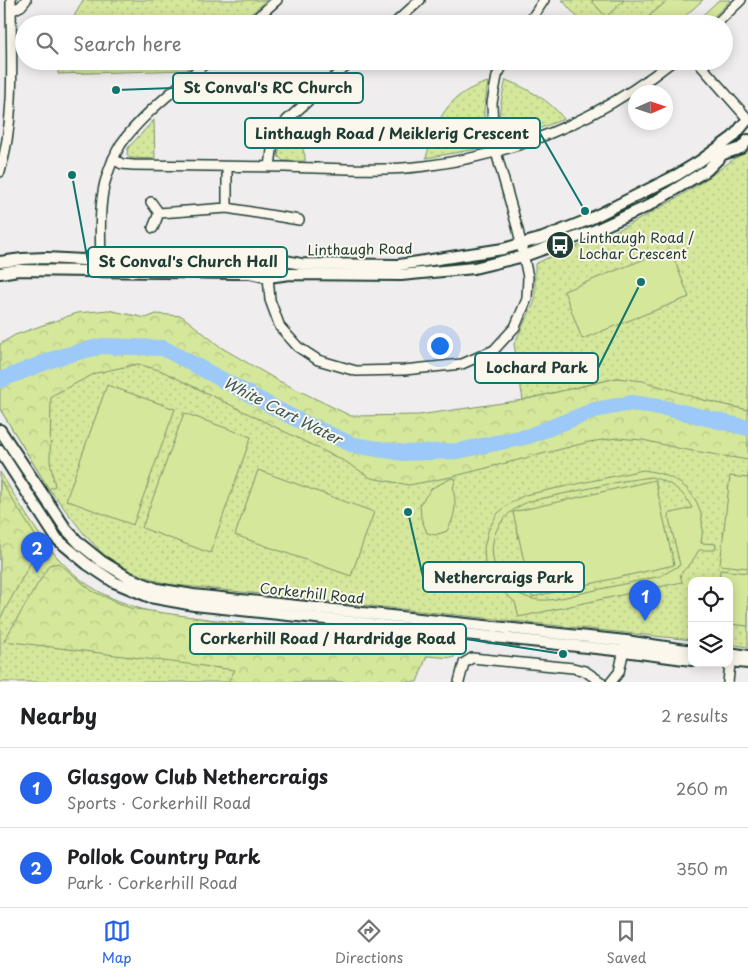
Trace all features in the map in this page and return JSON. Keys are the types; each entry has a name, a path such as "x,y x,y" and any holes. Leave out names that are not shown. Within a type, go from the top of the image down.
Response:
{"street":[{"path":"0,172 6,153 10,123 11,0"},
{"path":"11,11 21,6 26,0"},
{"path":"260,15 277,0"},
{"path":"404,15 420,0"},
{"path":"534,15 544,0"},
{"path":"725,15 741,0"},
{"path":"101,271 103,198 105,184 113,160 122,143 140,123 198,70"},
{"path":"270,167 273,142 287,120 342,70"},
{"path":"267,264 270,300 280,327 298,347 318,360 356,371 404,370 462,364 494,350 514,327 527,299 528,277 522,244 496,152 492,130 492,103 500,70"},
{"path":"113,160 122,164 133,165 393,169 452,162 496,152 534,140 580,121 615,102 662,70"},
{"path":"705,70 748,119"},
{"name":"Linthaugh Road","path":"0,262 30,259 83,260 95,256 107,256 119,261 224,262 253,260 267,264 286,261 301,264 399,265 472,255 543,238 588,220 677,175 700,161 732,138 748,119"},
{"name":"Linthaugh Road","path":"0,273 18,270 250,273 268,277 290,274 401,276 474,268 524,256 591,232 646,207 707,170 723,154 741,148 748,140"},
{"path":"227,166 227,208"},
{"path":"151,202 159,213"},
{"path":"159,213 227,208 299,220"},
{"path":"153,228 159,213"},
{"name":"Corkerhill Road","path":"0,430 66,529 80,544 101,561 129,578 157,589 625,646 688,659"},
{"name":"Corkerhill Road","path":"0,451 57,539 87,564 114,582 150,597 194,605 688,651"},
{"path":"612,682 619,672 625,646"},
{"path":"733,657 748,656"},
{"path":"459,682 464,663 472,658 573,668 585,671 601,682"},
{"path":"733,658 748,663"},
{"path":"728,682 729,667"}],"green space":[{"path":"83,0 267,0 250,15 75,15"},
{"path":"562,0 668,0 650,15 575,15"},
{"path":"624,0 608,15 604,15 592,1"},
{"path":"668,0 703,0 686,15 650,15"},
{"path":"719,0 731,0 715,15 703,15"},
{"path":"58,70 187,70 58,74"},
{"path":"506,80 538,96 552,106 564,119 512,139 503,138 499,118"},
{"path":"488,82 484,111 485,146 426,158 434,132 445,110 462,94"},
{"path":"154,120 155,159 130,158 127,154 128,148"},
{"path":"295,123 305,161 283,161 278,156 281,143"},
{"path":"748,148 748,410 617,378 523,400 514,344 535,301 535,264 607,235 644,217 697,185"},
{"path":"670,249 689,297 582,339 564,291"},
{"path":"108,310 146,318 156,314 182,316 222,348 277,380 351,416 419,415 523,400 617,378 643,381 703,400 748,410 748,460 682,449 643,440 617,438 589,442 451,477 409,485 371,478 346,462 162,371 138,364 96,373 51,396 50,462 55,486 49,489 0,409 0,344 15,335 77,313"},
{"path":"138,352 349,453 580,421 748,441 748,647 733,645 733,577 688,577 688,640 166,584 128,570 103,554 85,535 49,489 0,409"},
{"path":"107,385 175,409 133,525 66,500"},
{"path":"184,413 251,437 210,553 142,528"},
{"path":"258,470 374,512 351,576 235,535"},
{"path":"643,470 658,473 681,484 690,493 697,503 701,515 701,543 716,544 715,550 699,550 691,563 680,574 682,582 519,617 515,602 501,590 491,577 485,563 484,548 488,531 497,514 510,503 525,495","holes":["651,477 670,484 680,492 692,508 668,514 680,565 661,576 545,600 529,598 520,594 511,588 498,573 492,553 495,535 501,522 517,508 530,501 623,481"]},
{"path":"0,472 39,534 62,563 90,586 121,602 154,613 427,644 409,682 0,682"},
{"path":"730,476 748,478 748,568 720,565"},
{"path":"452,478 456,479 453,489 455,499 453,518 447,531 435,535 427,533 421,518 420,504 432,488"},
{"path":"0,480 38,540 37,551 0,619"},
{"path":"655,480 674,565 532,597 513,512"},
{"path":"59,563 92,591 130,608 213,620 463,648 453,658 427,656 417,682 228,682 235,670 4,641 49,565"},
{"path":"720,570 748,573 748,626 733,624 733,577 719,577"}],"waterway":[{"name":"White Cart Water","path":"0,380 59,357 102,346 163,348 292,417 353,445 404,453 458,451 529,436 595,410 631,403 665,408 748,428"}],"place":[{"name":"St Conval's RC Church","path":"116,90"},
{"name":"St Conval's Church Hall","path":"72,175"},
{"name":"Linthaugh Road / Meiklerig Crescent","path":"585,211"},
{"name":"Linthaugh Road / Lochar Crescent","path":"560,245"},
{"name":"Lochard Park","path":"641,282"},
{"name":"Nethercraigs Park","path":"408,512"},
{"name":"Pollok Country Park","path":"37,573"},
{"name":"Glasgow Club Nethercraigs","path":"645,621"},
{"name":"Corkerhill Road / Hardridge Road","path":"563,654"}]}
